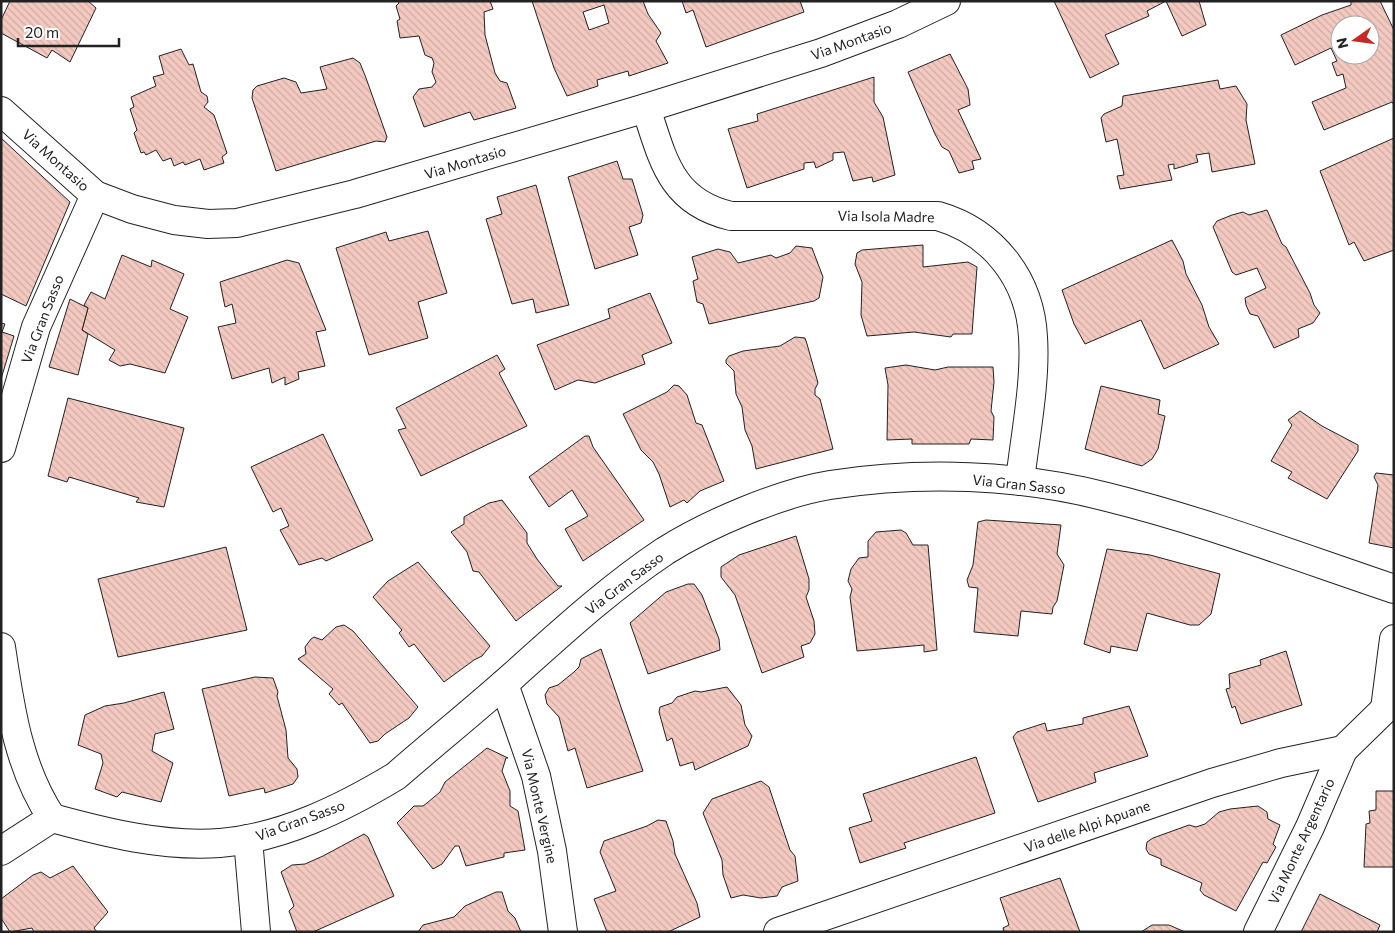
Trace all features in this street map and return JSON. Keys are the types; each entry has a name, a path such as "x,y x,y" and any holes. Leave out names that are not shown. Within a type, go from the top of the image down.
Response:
{"street":[{"name":"Via Montasio","path":"1,111 95,195 132,209 174,220 208,224 237,223 355,194 646,108 820,53 898,24 946,1"},
{"name":"Via Isola Madre","path":"646,108 663,159 675,182 692,200 706,209 731,216 938,216 964,225 997,248 1024,296 1033,337 1028,411 1020,481"},
{"name":"Via Gran Sasso","path":"1,448 36,326 95,195"},
{"name":"Via Gran Sasso","path":"52,818 103,832 158,841 220,843 248,839 324,814 360,798 396,776 609,591 668,550 716,524 796,494 829,486 871,481 942,478 1020,481 1107,497 1394,589"},
{"path":"1343,750 1389,709 1394,639"},
{"path":"1,647 8,695 22,755 39,799 52,818 1,851"},
{"name":"Via Monte Vergine","path":"504,684 536,776 552,851 563,932"},
{"name":"Via delle Alpi Apuane","path":"778,932 1212,782 1343,750"},
{"name":"Via Monte Argentario","path":"1258,932 1310,827 1343,750"},
{"path":"248,839 256,932"}],"building":[{"path":"10,1 88,1 96,8 70,62 52,50 47,58 1,33 1,20"},
{"path":"398,1 490,1 493,9 484,12 485,35 495,73 500,81 507,83 516,108 474,120 470,112 424,127 413,97 419,89 432,87 436,82 432,72 434,63 432,58 425,55 419,36 400,38 397,21 400,19 396,6 399,3"},
{"path":"532,1 643,1 648,14 661,33 656,41 668,63 629,76 628,71 597,80 598,86 567,96 554,68","holes":["604,5 609,23 589,30 583,12"]},
{"path":"682,1 800,1 804,12 706,47 693,10 686,13"},
{"path":"1054,1 1166,1 1147,11 1149,16 1105,35 1119,64 1090,78"},
{"path":"1166,1 1199,1 1206,25 1182,36"},
{"path":"1351,1 1380,1 1394,30 1394,105 1392,102 1324,130 1312,102 1346,88 1343,74 1337,76 1333,65 1380,65 1380,15 1330,15 1330,48 1295,65 1281,35 1322,15 1351,5"},
{"path":"181,49 189,65 193,64 201,92 207,96 208,102 204,107 214,115 227,153 222,157 224,163 204,170 200,159 185,165 183,162 174,166 171,158 163,161 156,150 146,155 144,152 141,153 134,133 137,130 130,109 134,107 131,97 156,86 153,77 164,74 159,56"},
{"path":"950,54 968,89 970,105 958,110 981,159 972,161 974,169 959,173 949,151 942,147 935,134 908,72"},
{"path":"353,58 360,63 366,78 387,137 385,142 376,141 276,171 252,98 253,90 257,86 284,78 296,82 301,93 327,89 320,67"},
{"path":"874,77 874,102 883,117 895,175 873,182 872,177 853,181 844,152 833,153 833,160 816,168 814,162 804,163 804,169 747,188 728,129 758,121 757,114"},
{"path":"1218,80 1220,89 1236,86 1247,104 1246,120 1255,164 1212,172 1209,153 1196,155 1198,162 1174,169 1174,164 1168,165 1172,180 1120,189 1117,176 1124,175 1117,139 1106,142 1101,118 1104,114 1122,106 1123,96"},
{"path":"1,138 70,202 26,306 1,294"},
{"path":"1394,138 1394,250 1364,261 1354,242 1349,245 1320,171"},
{"path":"617,161 623,179 632,179 643,215 641,223 629,227 638,255 595,269 568,177"},
{"path":"536,185 569,305 536,313 533,299 512,304 486,219 502,214 497,197"},
{"path":"1267,210 1282,244 1286,247 1310,293 1314,305 1320,313 1313,323 1298,329 1299,337 1274,348 1258,316 1250,314 1246,305 1245,298 1266,288 1257,268 1236,275 1232,272 1213,227 1217,221 1232,215 1243,212 1249,215"},
{"path":"428,231 447,293 418,302 428,338 369,355 336,248 386,232 389,241"},
{"path":"1172,240 1183,261 1186,274 1202,305 1209,327 1219,344 1164,369 1141,320 1085,344 1074,324 1062,290"},
{"path":"923,245 923,267 968,262 977,267 972,334 953,334 951,337 914,332 867,336 861,315 862,282 855,264 857,253 862,250"},
{"path":"796,246 812,248 823,277 819,298 814,301 709,324 703,304 697,302 693,281 698,279 692,257 718,249 730,252 738,263 771,255 776,258 790,253"},
{"path":"122,255 151,267 152,260 184,274 170,309 188,317 165,373 130,364 120,366 109,360 115,350 82,330 88,308 84,305 91,292 105,299"},
{"path":"287,260 299,263 326,330 316,332 325,366 298,372 299,379 285,385 285,377 272,383 269,368 232,379 218,327 236,323 232,304 225,307 220,282"},
{"path":"650,293 672,343 642,355 645,364 595,383 578,380 555,390 537,345 610,318 608,309"},
{"path":"70,299 88,308 82,330 88,334 78,375 49,367"},
{"path":"1,323 5,324 2,332 14,336 1,379"},
{"path":"795,337 805,338 818,383 815,395 820,399 833,449 756,469 752,446 745,430 742,407 736,394 734,371 726,363 726,360 729,356 743,351 780,346"},
{"path":"497,355 505,369 499,373 527,426 421,476 398,430 406,428 396,408"},
{"path":"906,365 935,370 948,367 993,367 994,382 991,411 994,417 993,440 971,439 969,444 912,444 912,439 887,440 888,385 885,368"},
{"path":"674,385 679,386 687,395 696,423 702,425 724,481 700,491 687,503 684,500 670,507 653,462 641,450 623,414 667,392"},
{"path":"1101,386 1160,400 1158,414 1165,416 1158,449 1152,459 1142,466 1085,449"},
{"path":"68,398 184,428 164,507 136,502 139,498 69,477 67,482 48,476"},
{"path":"1300,411 1322,426 1358,445 1358,451 1327,499 1288,478 1292,472 1271,461 1292,425 1288,420"},
{"path":"323,434 373,540 326,561 322,558 299,565 280,530 289,526 281,508 273,512 251,467"},
{"path":"585,436 589,436 593,447 644,520 583,561 565,529 588,516 572,490 549,507 529,477"},
{"path":"1376,473 1394,475 1394,548 1369,543 1378,485 1374,477"},
{"path":"502,500 527,533 527,543 537,559 558,586 562,586 516,621 479,572 473,571 467,552 451,532 464,524 464,517 489,503"},
{"path":"986,520 1061,525 1057,554 1064,565 1057,601 1053,607 1052,614 1021,611 1018,636 974,632 978,588 969,587 967,580 973,565 978,522"},
{"path":"901,530 906,533 913,545 928,545 937,650 924,652 924,645 857,651 850,597 852,589 848,581 851,569 859,558 868,557 868,541 876,532"},
{"path":"796,536 809,579 809,590 806,597 814,621 815,634 810,643 801,646 804,657 762,673 735,595 721,577 721,567 739,555"},
{"path":"226,547 247,630 118,657 98,579"},
{"path":"1107,549 1150,555 1220,574 1211,614 1199,625 1190,625 1147,613 1137,651 1111,646 1110,653 1084,644"},
{"path":"418,562 490,646 482,656 444,682 414,644 409,647 399,633 402,630 373,597 388,581"},
{"path":"688,584 694,584 702,595 719,639 720,650 648,674 630,623 666,592"},
{"path":"344,625 353,631 418,707 409,718 378,741 370,743 342,703 339,705 329,694 333,689 298,659 306,654 305,647 311,639 314,637 322,640 336,627"},
{"path":"601,649 643,771 587,788 575,748 568,751 559,717 547,704 545,695 549,688 558,685 579,667 581,659"},
{"path":"1286,651 1302,705 1241,724 1235,706 1232,708 1226,689 1230,688 1229,674 1261,665 1260,660"},
{"path":"255,677 273,678 286,730 288,758 297,769 298,777 293,784 265,793 264,788 229,796 202,689"},
{"path":"727,687 741,705 745,725 752,736 748,746 695,770 693,762 680,766 672,738 667,741 659,712 660,707 672,703 677,697 695,691 701,692"},
{"path":"164,692 174,729 155,734 152,751 173,763 161,802 122,792 117,797 95,789 103,763 101,754 78,745 85,715 105,706"},
{"path":"1129,706 1148,756 1094,773 1096,782 1038,802 1013,737 1017,732 1045,723 1047,731 1083,724 1083,718"},
{"path":"487,748 508,758 506,758 502,771 510,791 510,806 518,811 525,850 504,853 504,857 466,866 459,846 455,846 442,864 433,869 397,823 414,806 423,806 427,803 440,792 445,782"},
{"path":"976,757 995,813 904,843 906,848 860,863 849,828 872,821 863,794"},
{"path":"761,781 769,787 790,850 795,856 798,881 782,887 777,896 761,898 743,895 731,898 723,875 722,860 703,813 712,799"},
{"path":"1376,791 1394,791 1394,867 1364,867 1366,824 1370,823 1369,811 1376,810"},
{"path":"1258,806 1267,812 1268,819 1280,825 1273,844 1276,847 1267,863 1263,862 1236,911 1204,895 1200,890 1202,883 1161,865 1161,859 1149,854 1146,849 1147,842 1153,838 1189,825 1196,827 1205,824 1219,812"},
{"path":"658,820 666,821 675,854 697,903 700,917 668,932 607,932 594,899 616,891 600,852 604,841 647,826"},
{"path":"364,834 368,837 394,896 313,932 297,932 289,911 294,906 281,872 292,865 305,864 323,856"},
{"path":"73,866 108,912 94,928 97,932 34,932 32,928 10,932 1,918 1,899 33,875 41,872 50,878"},
{"path":"1060,878 1080,932 1004,932 1003,928 1009,925 1000,898"},
{"path":"496,892 502,892 508,911 515,918 521,932 418,932 423,925 454,917 465,906"},
{"path":"1320,894 1380,925 1377,932 1301,932"},
{"path":"1152,925 1169,925 1185,932 1141,932"}]}
